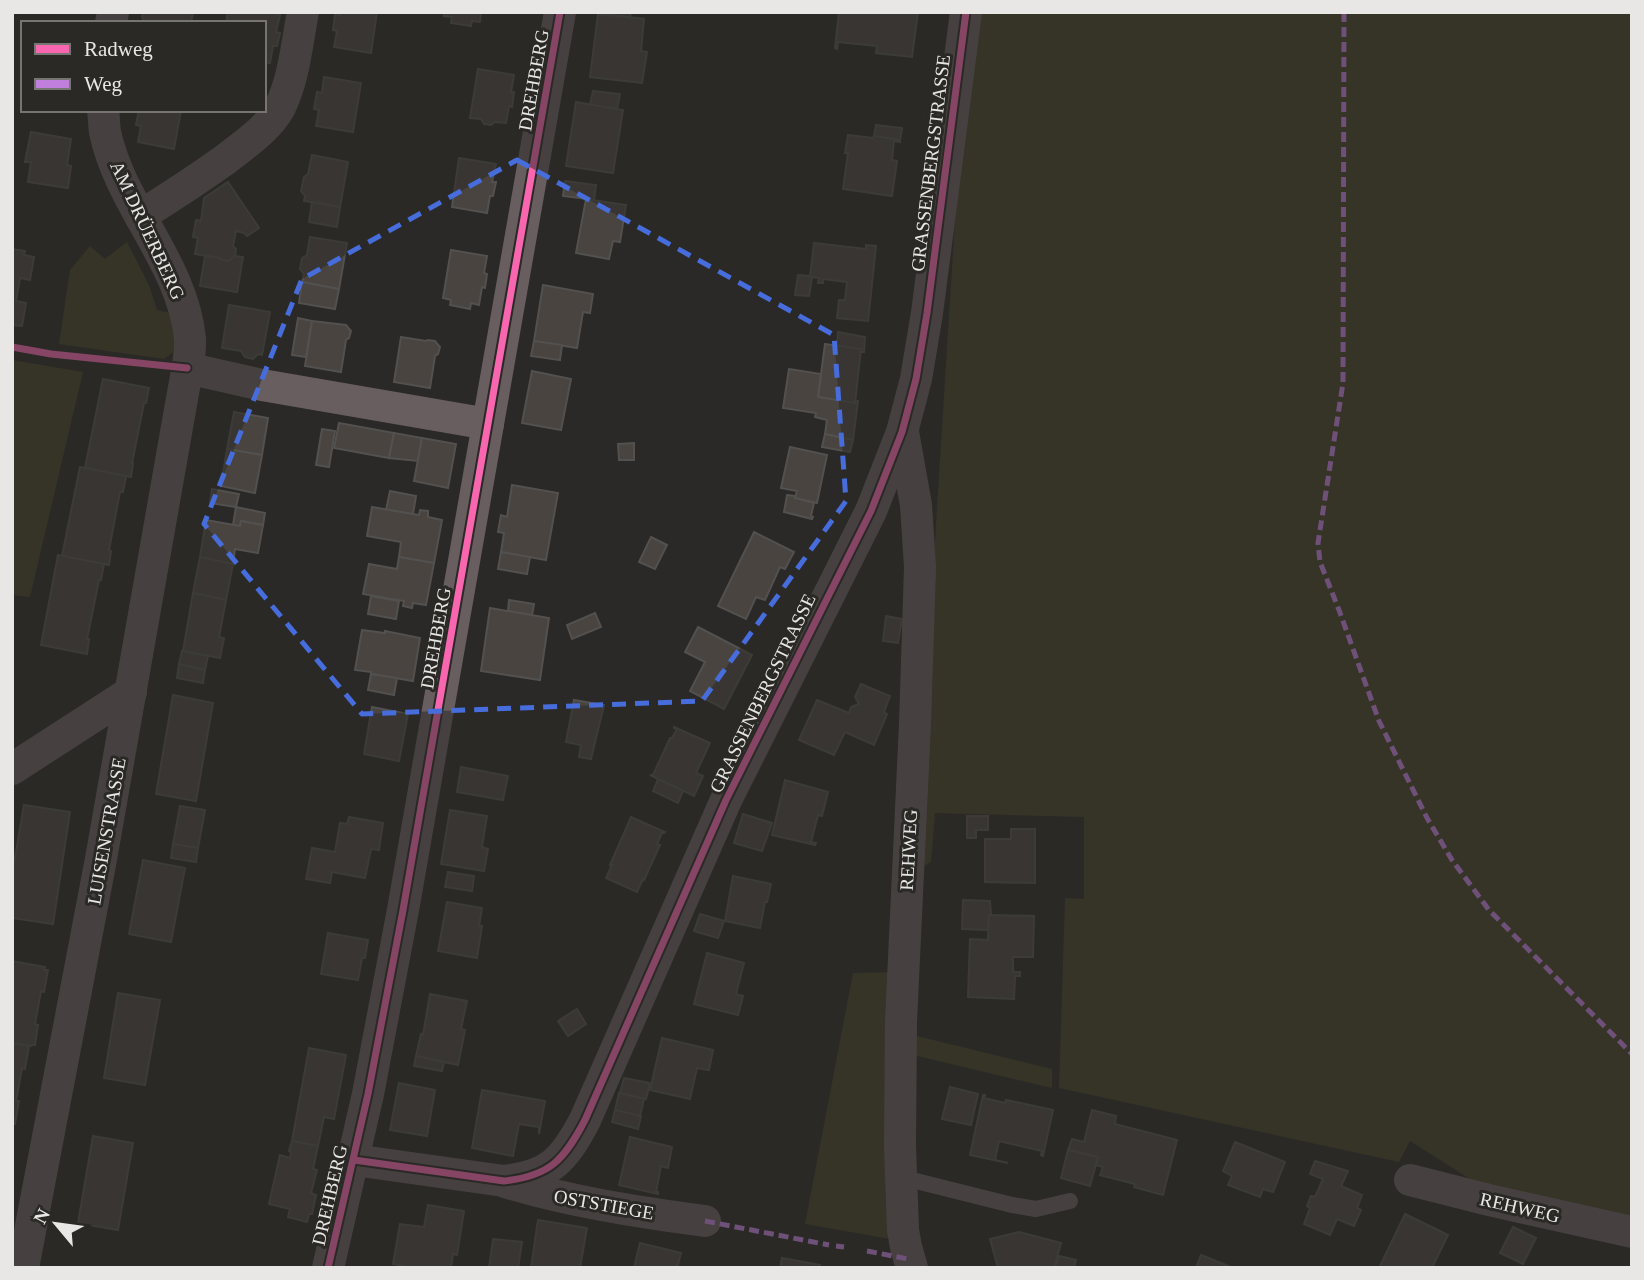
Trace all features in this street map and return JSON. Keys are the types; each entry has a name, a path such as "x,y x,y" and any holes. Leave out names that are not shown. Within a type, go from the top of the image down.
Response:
{"street":[{"path":"140,216 192,184 247,143 275,115 286,93 303,12"},
{"path":"539,12 555,48"},
{"name":"DREHBERG","path":"328,1268 368,1094 403,910 560,12"},
{"name":"GRASSENBERGSTRASSE","path":"354,1160 504,1181 524,1179 539,1174 553,1164 565,1152 580,1129 726,800 871,511 902,432 916,379 927,313 965,12"},
{"name":"AM DRÜERBERG","path":"103,112 105,132 113,157 140,216 165,260 183,307 190,341 185,380"},
{"path":"185,380 261,385 488,424"},
{"name":"LUISENSTRASSE","path":"23,1268 101,859 185,380"},
{"name":"REHWEG","path":"902,432 916,505 920,567 901,1022 900,1177 905,1247 912,1268"},
{"path":"12,769 131,692"},
{"name":"REHWEG","path":"1410,1180 1632,1232"},
{"name":"OSTSTIEGE","path":"504,1181 543,1194 591,1204 705,1221"}],"lane":[{"path":"900,1177 1036,1209 1070,1201"}],"highlighted area":[{"path":"517,160 834,335 846,501 702,701 362,714 204,524 302,279"}],"shaded area":[{"path":"968,12 1632,12 1632,1223 1489,1191 1410,1141 1399,1162 1059,1088 1065,898 1084,899 1084,817 935,813 931,862 918,869 918,813"},
{"path":"127,242 149,285 157,310 170,313 176,350 164,359 59,344 70,270 90,246 105,259"},
{"path":"12,360 83,372 30,597 12,595"},
{"path":"896,972 890,1239 805,1224 853,973"},
{"path":"913,1035 1052,1069 1052,1088 913,1055"}],"building":[{"path":"143,12 193,12 191,21 144,21"},
{"path":"228,12 267,12 280,15 276,32 280,33 277,46 273,46 270,63 266,62 266,21 226,21"},
{"path":"340,12 377,12 371,53 334,47 337,31 333,30 335,14 340,15"},
{"path":"444,12 481,12 480,22 472,21 471,26 451,23 452,17 444,16"},
{"path":"603,12 631,12 630,17 603,15"},
{"path":"839,12 918,12 912,57 876,53 877,46 838,42 837,49 835,48"},
{"path":"598,14 644,19 641,51 647,52 642,83 590,77"},
{"path":"478,69 514,75 512,107 509,106 506,123 495,122 491,125 484,124 481,119 470,118"},
{"path":"324,77 361,83 353,132 316,126 319,110 314,109 317,92 322,93"},
{"path":"593,91 620,94 617,109 590,105"},
{"path":"576,102 623,110 613,173 566,166"},
{"path":"139,112 181,112 174,149 138,142 141,126 136,125"},
{"path":"876,125 902,128 900,140 874,136"},
{"path":"31,132 71,139 67,165 71,166 68,188 28,182 31,162 25,162"},
{"path":"848,135 900,140 894,141 892,160 897,161 892,196 843,189"},
{"path":"312,155 348,162 340,207 304,201 305,196 301,191"},
{"path":"459,158 496,164 492,182 496,182 487,213 452,207"},
{"path":"565,181 596,185 594,200 563,196"},
{"path":"228,182 259,228 247,236 236,231 233,246 236,249 235,256 229,261 195,254 198,238 193,237 196,220 201,221 204,198"},
{"path":"586,199 626,205 620,242 613,241 609,259 576,253"},
{"path":"312,202 340,207 337,227 309,222"},
{"path":"310,237 347,243 339,289 302,282 304,274 300,269 302,258 307,255"},
{"path":"814,243 866,249 866,245 876,246 868,321 837,318 839,300 845,300 847,282 823,279 823,283 818,283 819,278 812,277 809,296 795,295 798,275 810,276"},
{"path":"12,249 25,251 24,255 34,257 30,280 20,278 16,301 26,303 22,326 12,325"},
{"path":"451,250 487,256 485,288 482,287 479,305 471,303 470,309 450,305 451,300 443,298"},
{"path":"205,256 229,261 235,256 243,257 237,292 200,286"},
{"path":"302,282 339,289 335,309 299,303"},
{"path":"543,285 593,294 590,313 583,312 577,348 534,341"},
{"path":"229,305 270,312 262,355 258,354 253,359 245,357 241,351 222,348"},
{"path":"298,318 312,321 306,357 292,355"},
{"path":"312,321 346,325 351,331 346,340 341,372 305,366"},
{"path":"838,332 865,337 864,352 860,352 861,349 837,346"},
{"path":"401,337 435,341 440,347 435,356 430,388 394,382"},
{"path":"534,341 562,345 560,360 531,356"},
{"path":"825,344 861,349 855,403 818,397"},
{"path":"789,369 821,374 818,397 855,403 858,401 853,440 825,434 827,420 815,417 816,413 783,408"},
{"path":"532,371 571,379 561,430 522,423"},
{"path":"103,379 149,388 131,477 85,468"},
{"path":"234,412 268,418 262,455 227,449"},
{"path":"339,423 394,433 389,458 334,448"},
{"path":"322,429 335,431 329,467 316,465"},
{"path":"394,433 422,438 418,461 389,458"},
{"path":"825,434 853,440 850,452 822,447"},
{"path":"422,438 456,444 448,488 414,481"},
{"path":"634,443 634,460 619,460 618,444"},
{"path":"790,447 827,455 817,503 795,498 797,491 781,488"},
{"path":"227,449 262,455 255,493 221,486"},
{"path":"80,467 126,476 123,492 120,492 109,550 109,565 62,556"},
{"path":"512,485 558,493 546,560 501,552 504,533 498,532 501,515 507,517"},
{"path":"212,489 239,494 236,507 210,503"},
{"path":"390,491 416,496 413,514 386,510"},
{"path":"787,495 814,503 812,519 784,512"},
{"path":"236,507 265,513 263,525 241,521 240,526 233,525"},
{"path":"372,507 419,515 420,510 428,511 428,517 442,520 434,563 399,557 401,542 367,536"},
{"path":"206,520 240,526 241,521 263,525 258,553 235,549 233,564 200,557"},
{"path":"754,532 794,552 785,569 780,567 765,600 756,597 746,619 718,606"},
{"path":"651,537 667,545 655,569 639,562"},
{"path":"501,552 530,557 527,574 498,569"},
{"path":"58,555 104,564 87,639 87,654 41,645"},
{"path":"200,557 233,564 226,600 193,593"},
{"path":"399,557 434,563 426,605 413,603 412,608 403,606 404,601 363,594 369,564 397,569"},
{"path":"193,593 226,600 219,637 224,638 220,658 183,651"},
{"path":"371,596 399,601 396,619 368,614"},
{"path":"509,600 534,604 532,615 508,611"},
{"path":"490,608 549,618 540,680 481,671"},
{"path":"595,613 601,627 572,639 567,625"},
{"path":"886,616 902,619 898,643 883,641"},
{"path":"698,627 752,655 724,709 690,691 705,662 685,652"},
{"path":"362,630 385,631 420,638 413,681 355,670"},
{"path":"182,651 208,656 205,670 179,664"},
{"path":"179,664 205,670 203,683 177,678"},
{"path":"371,674 397,678 394,695 368,690"},
{"path":"861,684 890,696 884,712 887,714 874,745 845,732 834,755 799,740 817,700 849,713 851,707 859,704 855,697"},
{"path":"173,695 213,703 196,801 156,794"},
{"path":"574,700 604,705 591,759 579,757 581,745 566,742"},
{"path":"372,707 408,714 399,761 364,754"},
{"path":"674,727 710,743 696,773 703,776 694,796 650,775 653,775 677,729"},
{"path":"461,767 508,776 503,800 457,792"},
{"path":"658,779 683,791 678,803 653,791"},
{"path":"785,780 828,792 811,842 816,843 815,845 772,835"},
{"path":"24,805 70,812 53,924 12,918 12,875"},
{"path":"180,806 205,810 198,848 173,844"},
{"path":"450,810 487,816 482,847 488,849 484,871 441,864"},
{"path":"743,814 772,823 762,851 734,843"},
{"path":"967,816 988,816 988,830 976,830 976,838 967,838"},
{"path":"349,817 383,823 379,850 371,849 365,878 332,872 330,883 306,879 312,848 335,852 340,823 347,824"},
{"path":"631,817 665,832 662,833 657,844 660,845 637,892 606,878"},
{"path":"1011,829 1035,829 1035,883 985,882 985,839 1011,839"},
{"path":"173,844 198,848 196,862 171,858"},
{"path":"143,860 185,868 171,942 129,934"},
{"path":"448,872 474,876 472,891 445,887"},
{"path":"733,876 771,884 760,928 725,921"},
{"path":"963,900 990,901 988,930 962,929"},
{"path":"447,902 482,908 477,958 438,951"},
{"path":"700,914 724,921 718,938 694,931"},
{"path":"989,915 1034,916 1033,957 1013,957 1013,972 1020,972 1020,976 1015,976 1014,999 968,997 970,939 988,940"},
{"path":"328,933 368,940 358,980 321,974"},
{"path":"707,953 744,963 736,994 743,996 738,1015 694,1004"},
{"path":"12,961 45,967 44,970 48,970 35,1024 38,1025 35,1045 31,1046 12,1043"},
{"path":"118,993 160,1000 145,1085 104,1078"},
{"path":"430,994 467,1001 458,1065 416,1056 421,1034 423,1035"},
{"path":"577,1009 586,1024 568,1036 558,1021"},
{"path":"662,1038 713,1050 709,1070 697,1068 690,1099 650,1090"},
{"path":"12,1043 29,1046 16,1101 19,1101 15,1124 12,1124"},
{"path":"309,1048 346,1055 334,1119 324,1117 318,1146 292,1141"},
{"path":"416,1056 444,1062 442,1071 414,1066"},
{"path":"624,1078 650,1083 646,1099 620,1093"},
{"path":"399,1083 435,1090 427,1136 390,1130"},
{"path":"950,1087 978,1094 971,1125 942,1119"},
{"path":"482,1090 545,1101 539,1134 539,1127 519,1124 513,1156 472,1148"},
{"path":"619,1093 644,1099 640,1116 615,1110"},
{"path":"983,1095 984,1098 1005,1103 1006,1100 1053,1110 1043,1156 1042,1151 999,1141 995,1160 1008,1163 970,1155"},
{"path":"615,1110 641,1116 638,1129 612,1122"},
{"path":"1092,1110 1116,1116 1115,1124 1177,1140 1163,1195 1100,1175 1103,1167 1096,1165 1098,1157 1068,1150 1072,1139 1084,1142"},
{"path":"93,1136 133,1143 118,1230 78,1223"},
{"path":"630,1137 672,1147 668,1168 661,1166 656,1192 658,1194 619,1185"},
{"path":"292,1141 318,1146 313,1169 317,1170 311,1193 316,1195 312,1214 309,1214 307,1222 288,1217 290,1209 269,1204 280,1155 290,1158"},
{"path":"1235,1142 1285,1162 1273,1192 1263,1189 1260,1197 1228,1185 1232,1176 1223,1171"},
{"path":"1068,1150 1098,1157 1090,1186 1061,1178"},
{"path":"1315,1161 1348,1171 1341,1186 1362,1195 1357,1208 1361,1210 1354,1226 1337,1219 1330,1235 1304,1224 1311,1196 1315,1197 1323,1179 1310,1174"},
{"path":"428,1205 464,1211 457,1255 453,1254 451,1268 414,1268 393,1264 400,1224 424,1227"},
{"path":"1405,1214 1448,1235 1432,1268 1379,1268"},
{"path":"538,1220 587,1228 580,1268 531,1268"},
{"path":"1513,1227 1536,1238 1523,1264 1500,1253"},
{"path":"1019,1232 1061,1243 1054,1268 998,1268 990,1239"},
{"path":"493,1239 522,1242 518,1268 489,1268"},
{"path":"640,1243 681,1253 678,1265 675,1268 634,1268"},
{"path":"1201,1255 1233,1268 1196,1268"},
{"path":"1059,1256 1076,1260 1074,1268 1055,1268"},
{"path":"782,1258 820,1265 819,1268 780,1268"}],"marked path":[{"path":"1344,12 1343,383 1318,543 1320,562 1379,721 1427,818 1452,860 1489,910 1632,1054"},
{"path":"705,1221 829,1245"},
{"path":"836,1246 844,1247"},
{"path":"867,1251 908,1259"}],"cycle path":[{"path":"328,1268 368,1094 403,910 560,12"},
{"path":"354,1160 504,1181 520,1179 554,1164 570,1146 585,1120 726,800 871,511 902,432 916,379 927,313 966,12"},
{"path":"12,347 51,354 187,368"}]}
